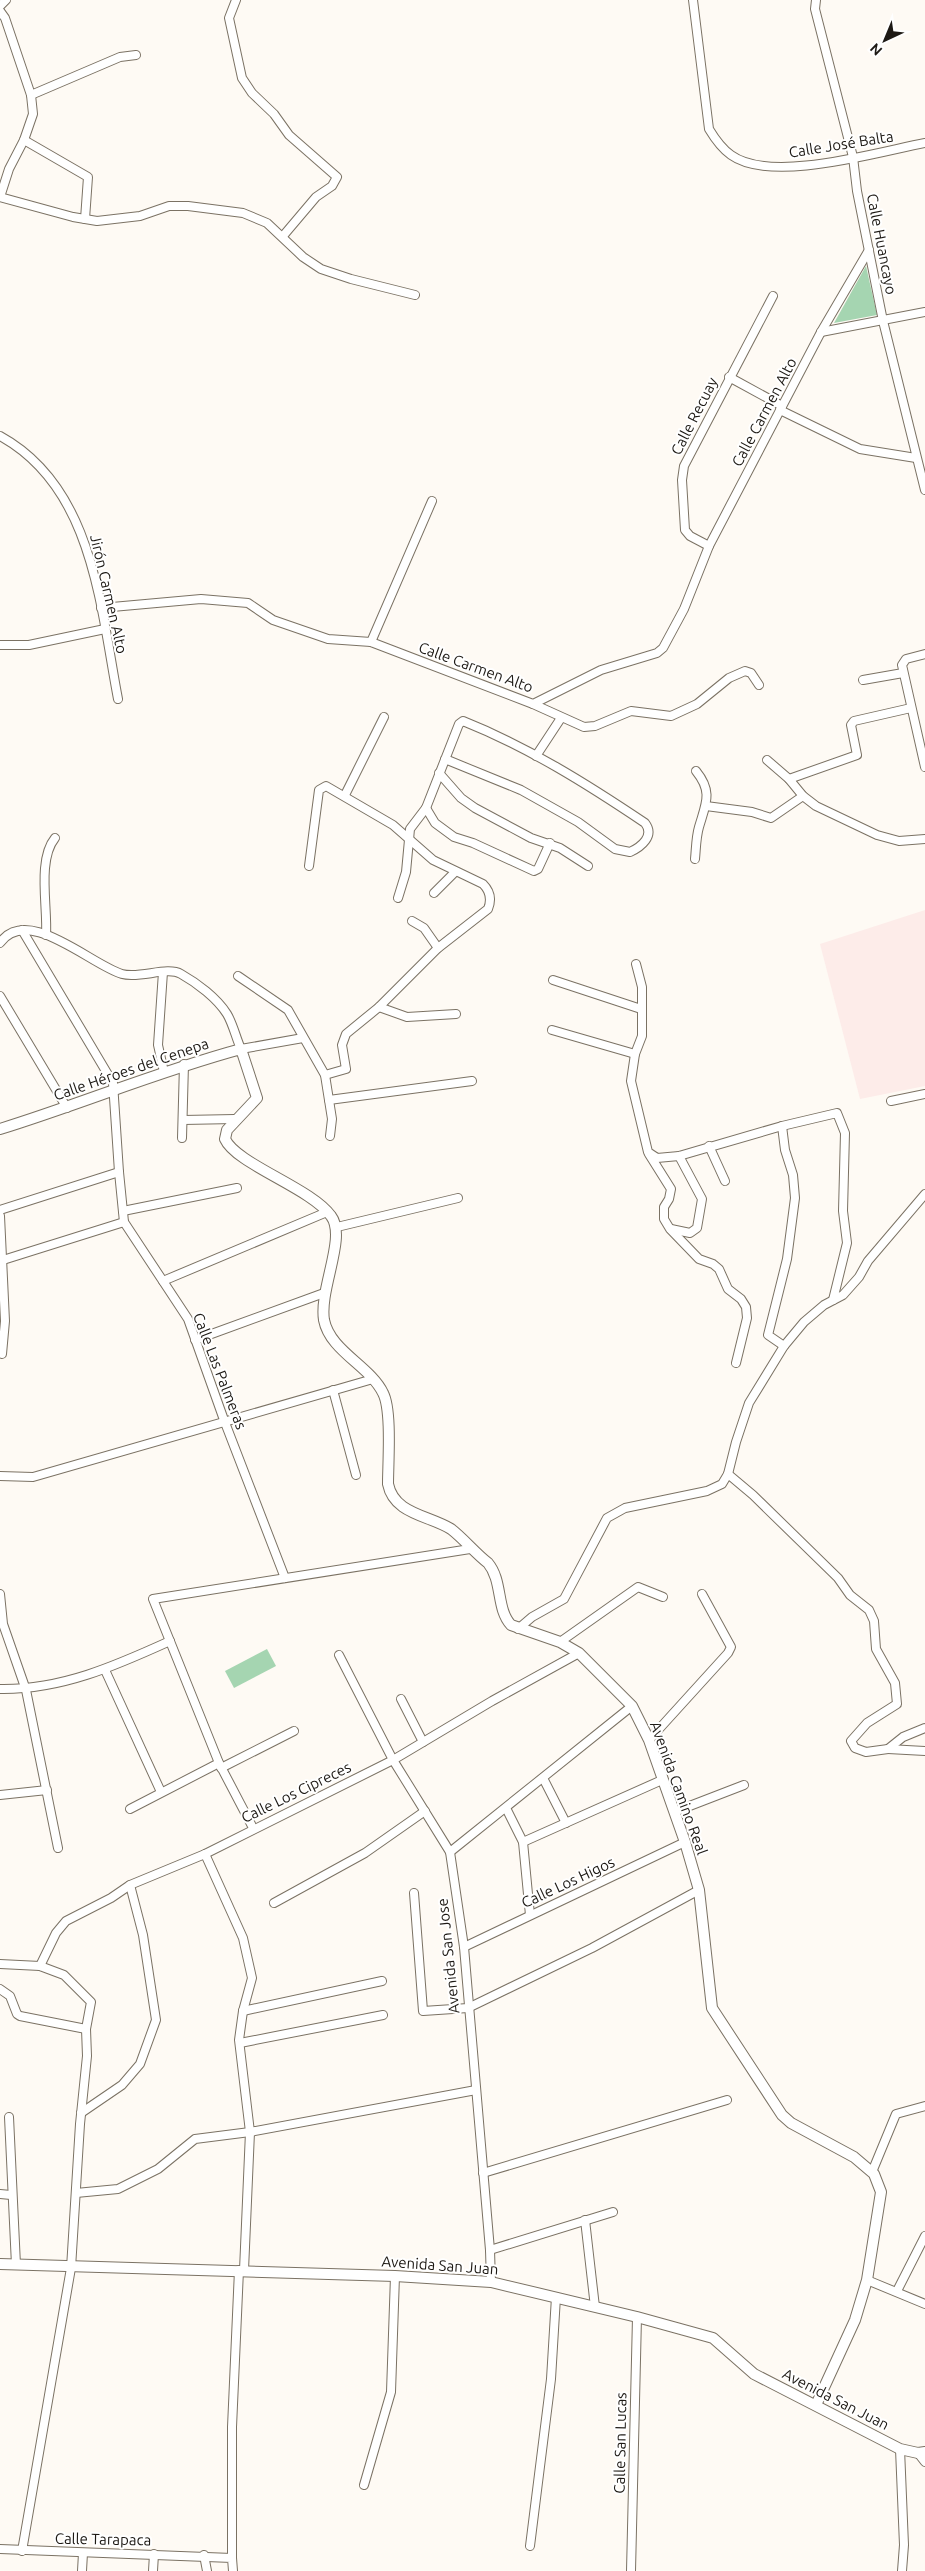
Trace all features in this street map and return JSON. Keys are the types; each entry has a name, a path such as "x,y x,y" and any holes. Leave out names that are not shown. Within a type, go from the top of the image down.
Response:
{"street":[{"path":"0,6 6,0"},
{"path":"236,0 229,18 242,78 289,135 337,177 332,186 316,197 283,236"},
{"name":"Calle José Balta","path":"693,0 707,121 709,129 719,145 732,156 751,164 777,168 816,164 925,143"},
{"name":"Calle Huancayo","path":"818,1 815,9 854,157 857,192 883,322 924,485"},
{"path":"0,11 5,18 31,95 33,114 24,140 9,169 0,197 85,219 110,220 140,216 169,206 188,206 243,213 267,224 283,236 296,251 321,269 351,279 415,294"},
{"path":"31,95 120,57 136,55"},
{"path":"24,140 88,177 85,219"},
{"path":"0,169 9,169"},
{"name":"Calle Carmen Alto","path":"101,608 201,599 231,600 248,603 273,620 328,639 371,642 533,704 601,670 658,653 663,648 684,608 709,546 781,408 821,332 869,250"},
{"name":"Calle Recuay","path":"709,546 690,536 685,530 682,480 684,466 773,296"},
{"path":"821,332 883,322 925,312"},
{"path":"729,378 781,408 860,449 916,458"},
{"name":"Jirón Carmen Alto","path":"0,436 14,444 35,461 55,484 69,507 83,538 101,608 118,698"},
{"path":"371,642 432,501"},
{"path":"0,645 29,645 105,628"},
{"path":"925,654 903,661 903,672 925,767"},
{"path":"533,704 584,727 595,726 631,711 671,716 697,704 729,678 745,671 752,673 758,685"},
{"path":"863,680 903,672"},
{"path":"789,779 857,755 851,725 854,721 912,708"},
{"path":"345,795 384,716"},
{"path":"536,756 561,718"},
{"path":"398,898 411,841 410,829 426,808 438,773 444,759 459,724 463,722 536,756 592,787 645,823 649,831 645,842 630,852 615,849 578,822 532,796 444,759"},
{"path":"766,760 789,779 803,796 816,806 877,835 899,842 925,839"},
{"path":"695,859 698,829 706,806 707,789 696,771"},
{"path":"438,773 462,798 475,808 531,838 550,843 588,866"},
{"path":"309,866 319,790 326,786 345,795 393,825 433,860 483,884 490,895 488,909 438,948 380,1007 344,1037 342,1045 346,1070 325,1076"},
{"path":"706,806 752,812 771,818 803,796"},
{"path":"426,808 435,823 454,837 473,842 534,871 538,869 550,843"},
{"path":"46,935 46,868 51,843 55,838"},
{"path":"434,892 455,872"},
{"path":"412,921 424,928 438,948"},
{"name":"Calle Las Palmeras","path":"22,930 113,1083 118,1172 124,1222 188,1318 224,1420 285,1578"},
{"path":"0,943 13,932 35,930 120,973 136,977 163,972 180,972 207,992 227,1014 257,1098 235,1120 224,1136 228,1146 327,1212 337,1227 336,1246 324,1293 324,1320 331,1336 373,1379 384,1394 388,1425 388,1484 390,1493 398,1504 407,1510 450,1529 494,1570 507,1621 518,1629 532,1617 564,1599 607,1518 625,1508 707,1491 722,1484 728,1474 749,1403 784,1346 804,1322 833,1300 843,1295 859,1277 868,1261 925,1194"},
{"path":"636,964 642,987 642,1036 635,1054 631,1081 648,1152 671,1189 670,1198 664,1208 664,1219 670,1229 699,1259 713,1264 719,1269 728,1289 741,1299 746,1307 747,1318 736,1363"},
{"path":"163,972 158,1045 164,1072"},
{"path":"238,976 286,1007 325,1076 332,1119 330,1136"},
{"path":"553,980 641,1009"},
{"path":"0,996 67,1108"},
{"path":"380,1007 407,1018 456,1014"},
{"path":"552,1030 635,1054"},
{"name":"Calle Héroes del Cenepa","path":"0,1128 67,1108 184,1064 241,1049 303,1038"},
{"path":"182,1138 184,1064"},
{"path":"329,1100 472,1081"},
{"path":"891,1101 925,1094"},
{"path":"648,1152 657,1158 679,1156 782,1126 837,1113 845,1133 843,1212 847,1243 833,1300"},
{"path":"183,1120 235,1120"},
{"path":"782,1126 785,1150 793,1175 794,1198 787,1259 768,1335 784,1346"},
{"path":"709,1146 725,1181"},
{"path":"670,1229 690,1233 698,1228 702,1210 702,1199 679,1156"},
{"path":"0,1210 118,1172"},
{"path":"123,1211 237,1188"},
{"path":"337,1227 458,1198"},
{"path":"163,1281 327,1212"},
{"path":"0,1216 4,1321 2,1354"},
{"path":"3,1260 124,1222"},
{"path":"195,1340 324,1293"},
{"path":"0,1476 33,1476 373,1379"},
{"path":"333,1390 356,1475"},
{"path":"728,1474 753,1495 838,1578 850,1595 870,1610 874,1621 876,1650 895,1683 897,1704 867,1723 857,1732 851,1741 855,1748 866,1752 888,1749 925,1751"},
{"path":"253,1828 220,1765 152,1599 470,1548"},
{"path":"560,1642 638,1587 664,1597"},
{"path":"0,1594 3,1624 26,1690 58,1848"},
{"path":"649,1740 728,1653 731,1647 702,1594"},
{"name":"Avenida Camino Real","path":"518,1629 560,1642 579,1653 632,1706 649,1740 685,1842 699,1890 712,2008 782,2115 791,2123 854,2157 872,2172"},
{"path":"0,1689 26,1690 105,1670 170,1641"},
{"name":"Calle Los Cipreces","path":"40,1966 56,1933 66,1921 111,1898 130,1885 205,1854 253,1828 393,1760 492,1700 579,1653"},
{"name":"Avenida San Jose","path":"339,1655 393,1760 450,1852 464,1947 490,2250 491,2282"},
{"path":"105,1670 162,1792"},
{"path":"401,1699 423,1742"},
{"path":"450,1852 632,1706"},
{"path":"888,1749 903,1737 925,1728"},
{"path":"130,1809 294,1730"},
{"path":"544,1778 566,1823"},
{"path":"523,1842 662,1780"},
{"path":"674,1812 744,1785"},
{"path":"0,1796 47,1790"},
{"path":"506,1808 523,1842 530,1915"},
{"path":"274,1903 365,1853 424,1811"},
{"name":"Calle Los Higos","path":"464,1947 685,1842"},
{"path":"205,1854 243,1938 252,1978 243,2011 240,2043 250,2132 232,2427 233,2571"},
{"path":"82,2113 122,2085 140,2064 156,2020 143,1935 130,1885"},
{"path":"414,1893 423,2011 468,2008 592,1948 699,1890"},
{"path":"0,1964 40,1966 64,1975 91,2002 86,2029 87,2056 71,2268 22,2551"},
{"path":"243,2011 382,1981"},
{"path":"0,1989 10,1996 16,2014 20,2016 86,2029"},
{"path":"240,2043 383,2015"},
{"path":"76,2193 118,2189 158,2169 195,2139 250,2132 476,2090"},
{"path":"483,2173 727,2100"},
{"path":"816,2405 855,2320 867,2280 881,2192 872,2172 896,2114 925,2106"},
{"path":"9,2117 16,2265"},
{"path":"0,2194 12,2195"},
{"path":"490,2250 613,2212"},
{"path":"585,2220 595,2307"},
{"path":"897,2291 925,2236"},
{"name":"Avenida San Juan","path":"0,2264 71,2268 241,2270 491,2282 637,2317 713,2338 754,2374 900,2448 921,2453"},
{"path":"364,2485 391,2392 395,2276"},
{"path":"867,2280 925,2304"},
{"path":"530,2546 550,2379 556,2297"},
{"name":"Calle San Lucas","path":"631,2571 637,2317"},
{"path":"900,2448 904,2545 902,2571"},
{"path":"921,2453 925,2462"},
{"name":"Calle Tarapaca","path":"0,2549 83,2553 204,2555 232,2558"},
{"path":"82,2571 83,2553"},
{"path":"153,2571 154,2554"},
{"path":"204,2555 206,2569"}],"shaded area":[{"path":"925,910 925,1086 860,1099 820,944"}],"green space":[{"path":"866,266 877,315 834,323"},
{"path":"267,1649 276,1666 234,1688 225,1671"}]}
